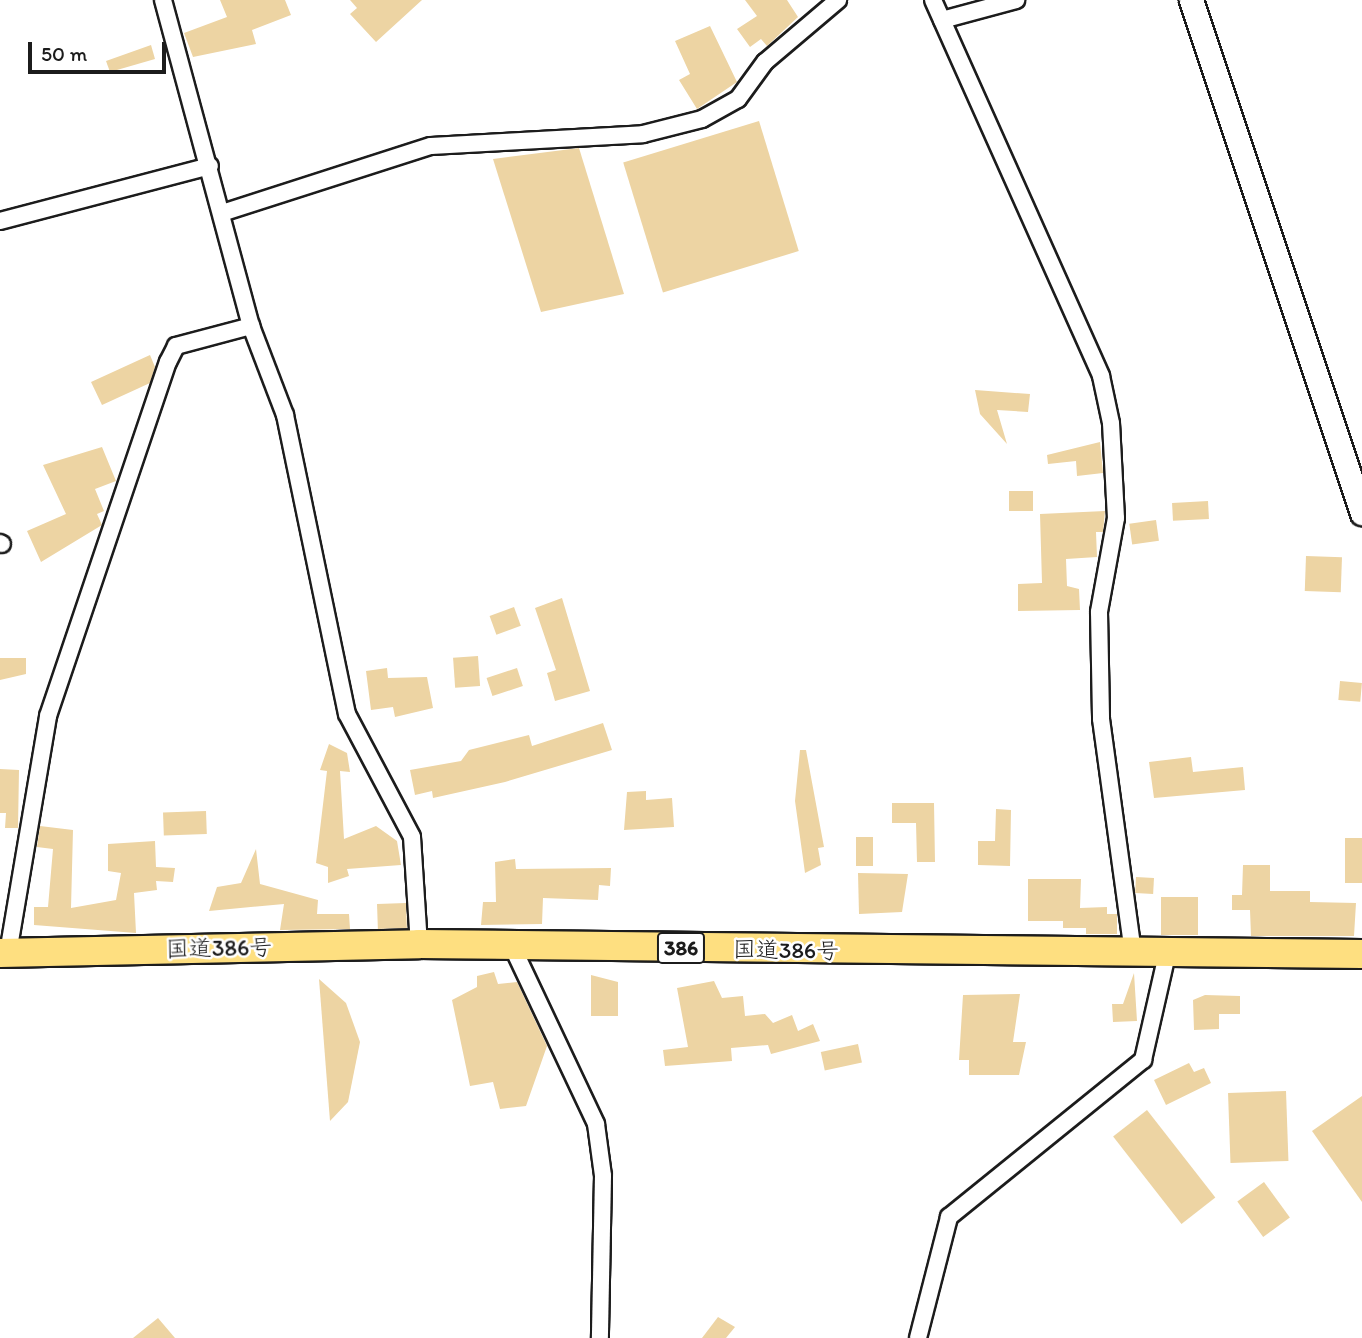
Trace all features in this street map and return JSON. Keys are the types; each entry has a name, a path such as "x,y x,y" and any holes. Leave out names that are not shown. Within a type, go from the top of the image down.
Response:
{"highway":[{"name":"国道386号","path":"4,953 419,944 1133,954 1362,954"}],"street":[{"path":"163,0 225,212 251,326 285,415 347,715 412,837 419,944"},
{"path":"225,212 431,146 643,134 702,119 738,99 765,62 838,0"},
{"path":"933,0 1101,376 1111,424 1115,519 1099,612 1101,719 1133,954"},
{"path":"942,20 1016,0"},
{"path":"1191,0 1362,513"},
{"path":"0,221 210,166"},
{"path":"4,953 48,716 168,362 176,346 251,326"},
{"path":"512,946 596,1124 603,1176 600,1338"},
{"path":"918,1338 949,1217 1143,1060 1167,954"}],"building":[{"path":"220,0 285,0 291,15 252,30 256,44 193,57 184,33 227,17"},
{"path":"350,0 422,0 376,42 350,14 357,8"},
{"path":"745,0 787,0 798,17 767,46 761,39 750,47 737,29 757,16"},
{"path":"710,26 737,82 697,109 679,80 690,74 675,41"},
{"path":"151,45 155,59 110,72 106,61"},
{"path":"759,121 799,251 663,293 623,163"},
{"path":"579,148 624,294 541,312 493,159"},
{"path":"150,355 155,367 150,383 102,405 91,382"},
{"path":"975,390 1030,394 1028,412 997,410 1007,444 980,414"},
{"path":"1100,442 1103,473 1077,476 1076,461 1048,464 1047,455"},
{"path":"102,447 116,481 95,489 104,511 97,514 102,525 41,562 27,531 66,514 43,465"},
{"path":"1009,491 1033,491 1033,511 1009,511"},
{"path":"1208,501 1209,519 1173,521 1172,503"},
{"path":"1105,511 1103,532 1096,532 1097,557 1066,559 1067,586 1079,589 1080,610 1018,611 1018,584 1042,583 1040,514"},
{"path":"1156,520 1159,541 1132,545 1129,524"},
{"path":"1306,556 1342,557 1341,592 1305,591"},
{"path":"562,598 590,691 555,701 547,673 556,670 535,608"},
{"path":"514,607 521,626 496,635 490,616"},
{"path":"478,656 480,686 455,688 453,658"},
{"path":"0,658 26,658 26,674 0,680"},
{"path":"387,668 388,678 427,677 433,708 395,717 393,707 371,710 366,671"},
{"path":"517,668 523,686 492,696 487,678"},
{"path":"1340,681 1362,683 1360,702 1338,700"},
{"path":"603,723 612,750 505,782 433,798 432,791 415,795 410,770 461,761 469,750 529,735 532,746"},
{"path":"329,744 347,753 350,772 340,771 344,839 376,826 397,841 401,865 347,869 349,876 328,883 328,867 316,863 327,771 320,770"},
{"path":"800,750 806,750 824,847 818,848 821,865 805,873 795,801"},
{"path":"1191,757 1193,772 1243,767 1245,790 1154,798 1149,762"},
{"path":"0,769 19,770 18,828 5,828 6,813 0,813"},
{"path":"646,791 646,800 672,798 674,827 624,830 627,792"},
{"path":"892,803 934,803 935,862 917,862 916,823 892,823"},
{"path":"996,809 1011,810 1010,866 978,865 978,841 995,841"},
{"path":"206,811 207,834 164,835 163,813"},
{"path":"40,826 73,830 71,908 116,900 121,873 108,871 108,844 155,841 156,867 175,868 173,882 156,881 157,890 134,893 136,933 34,925 34,907 48,907 53,849 37,847"},
{"path":"856,837 873,837 873,866 856,866"},
{"path":"1345,838 1362,838 1362,883 1345,883"},
{"path":"256,849 260,884 318,900 317,914 349,914 350,929 280,930 284,904 209,911 217,887 241,883"},
{"path":"515,859 516,869 611,868 610,886 599,885 598,900 543,898 542,924 481,925 483,902 496,902 495,862"},
{"path":"1243,865 1270,865 1270,891 1310,891 1310,902 1356,903 1354,936 1251,936 1250,910 1232,910 1232,895 1242,895"},
{"path":"858,873 908,874 902,912 859,914"},
{"path":"1136,877 1154,878 1153,894 1135,893"},
{"path":"1028,879 1081,879 1080,908 1107,907 1107,914 1117,914 1117,934 1086,934 1086,928 1063,928 1063,921 1028,921"},
{"path":"1161,897 1198,897 1198,935 1161,935"},
{"path":"406,903 407,928 378,929 377,904"},
{"path":"494,972 498,984 517,982 547,1046 526,1106 500,1109 493,1082 470,1086 452,1000 477,987 477,976"},
{"path":"1134,973 1137,1021 1113,1022 1112,1004 1123,1004"},
{"path":"591,975 618,982 618,1016 591,1016"},
{"path":"319,979 346,1003 360,1042 348,1102 330,1121"},
{"path":"714,981 722,998 743,996 745,1016 765,1014 773,1023 792,1015 798,1031 813,1024 820,1041 771,1054 768,1045 731,1048 732,1061 665,1066 663,1050 688,1047 677,988"},
{"path":"1020,994 1013,1042 1026,1042 1019,1075 969,1075 969,1060 959,1060 963,995"},
{"path":"1205,995 1240,996 1240,1014 1219,1014 1219,1029 1194,1030 1193,1000"},
{"path":"858,1044 862,1063 825,1070 821,1052"},
{"path":"1189,1063 1194,1072 1204,1068 1211,1083 1166,1105 1154,1080"},
{"path":"1286,1091 1288,1161 1230,1163 1228,1093"},
{"path":"1362,1096 1362,1202 1312,1131"},
{"path":"1147,1110 1215,1197 1181,1224 1113,1136"},
{"path":"1264,1182 1290,1218 1263,1237 1237,1201"},
{"path":"718,1317 735,1327 726,1338 702,1338"},
{"path":"158,1318 175,1338 133,1338"}]}
